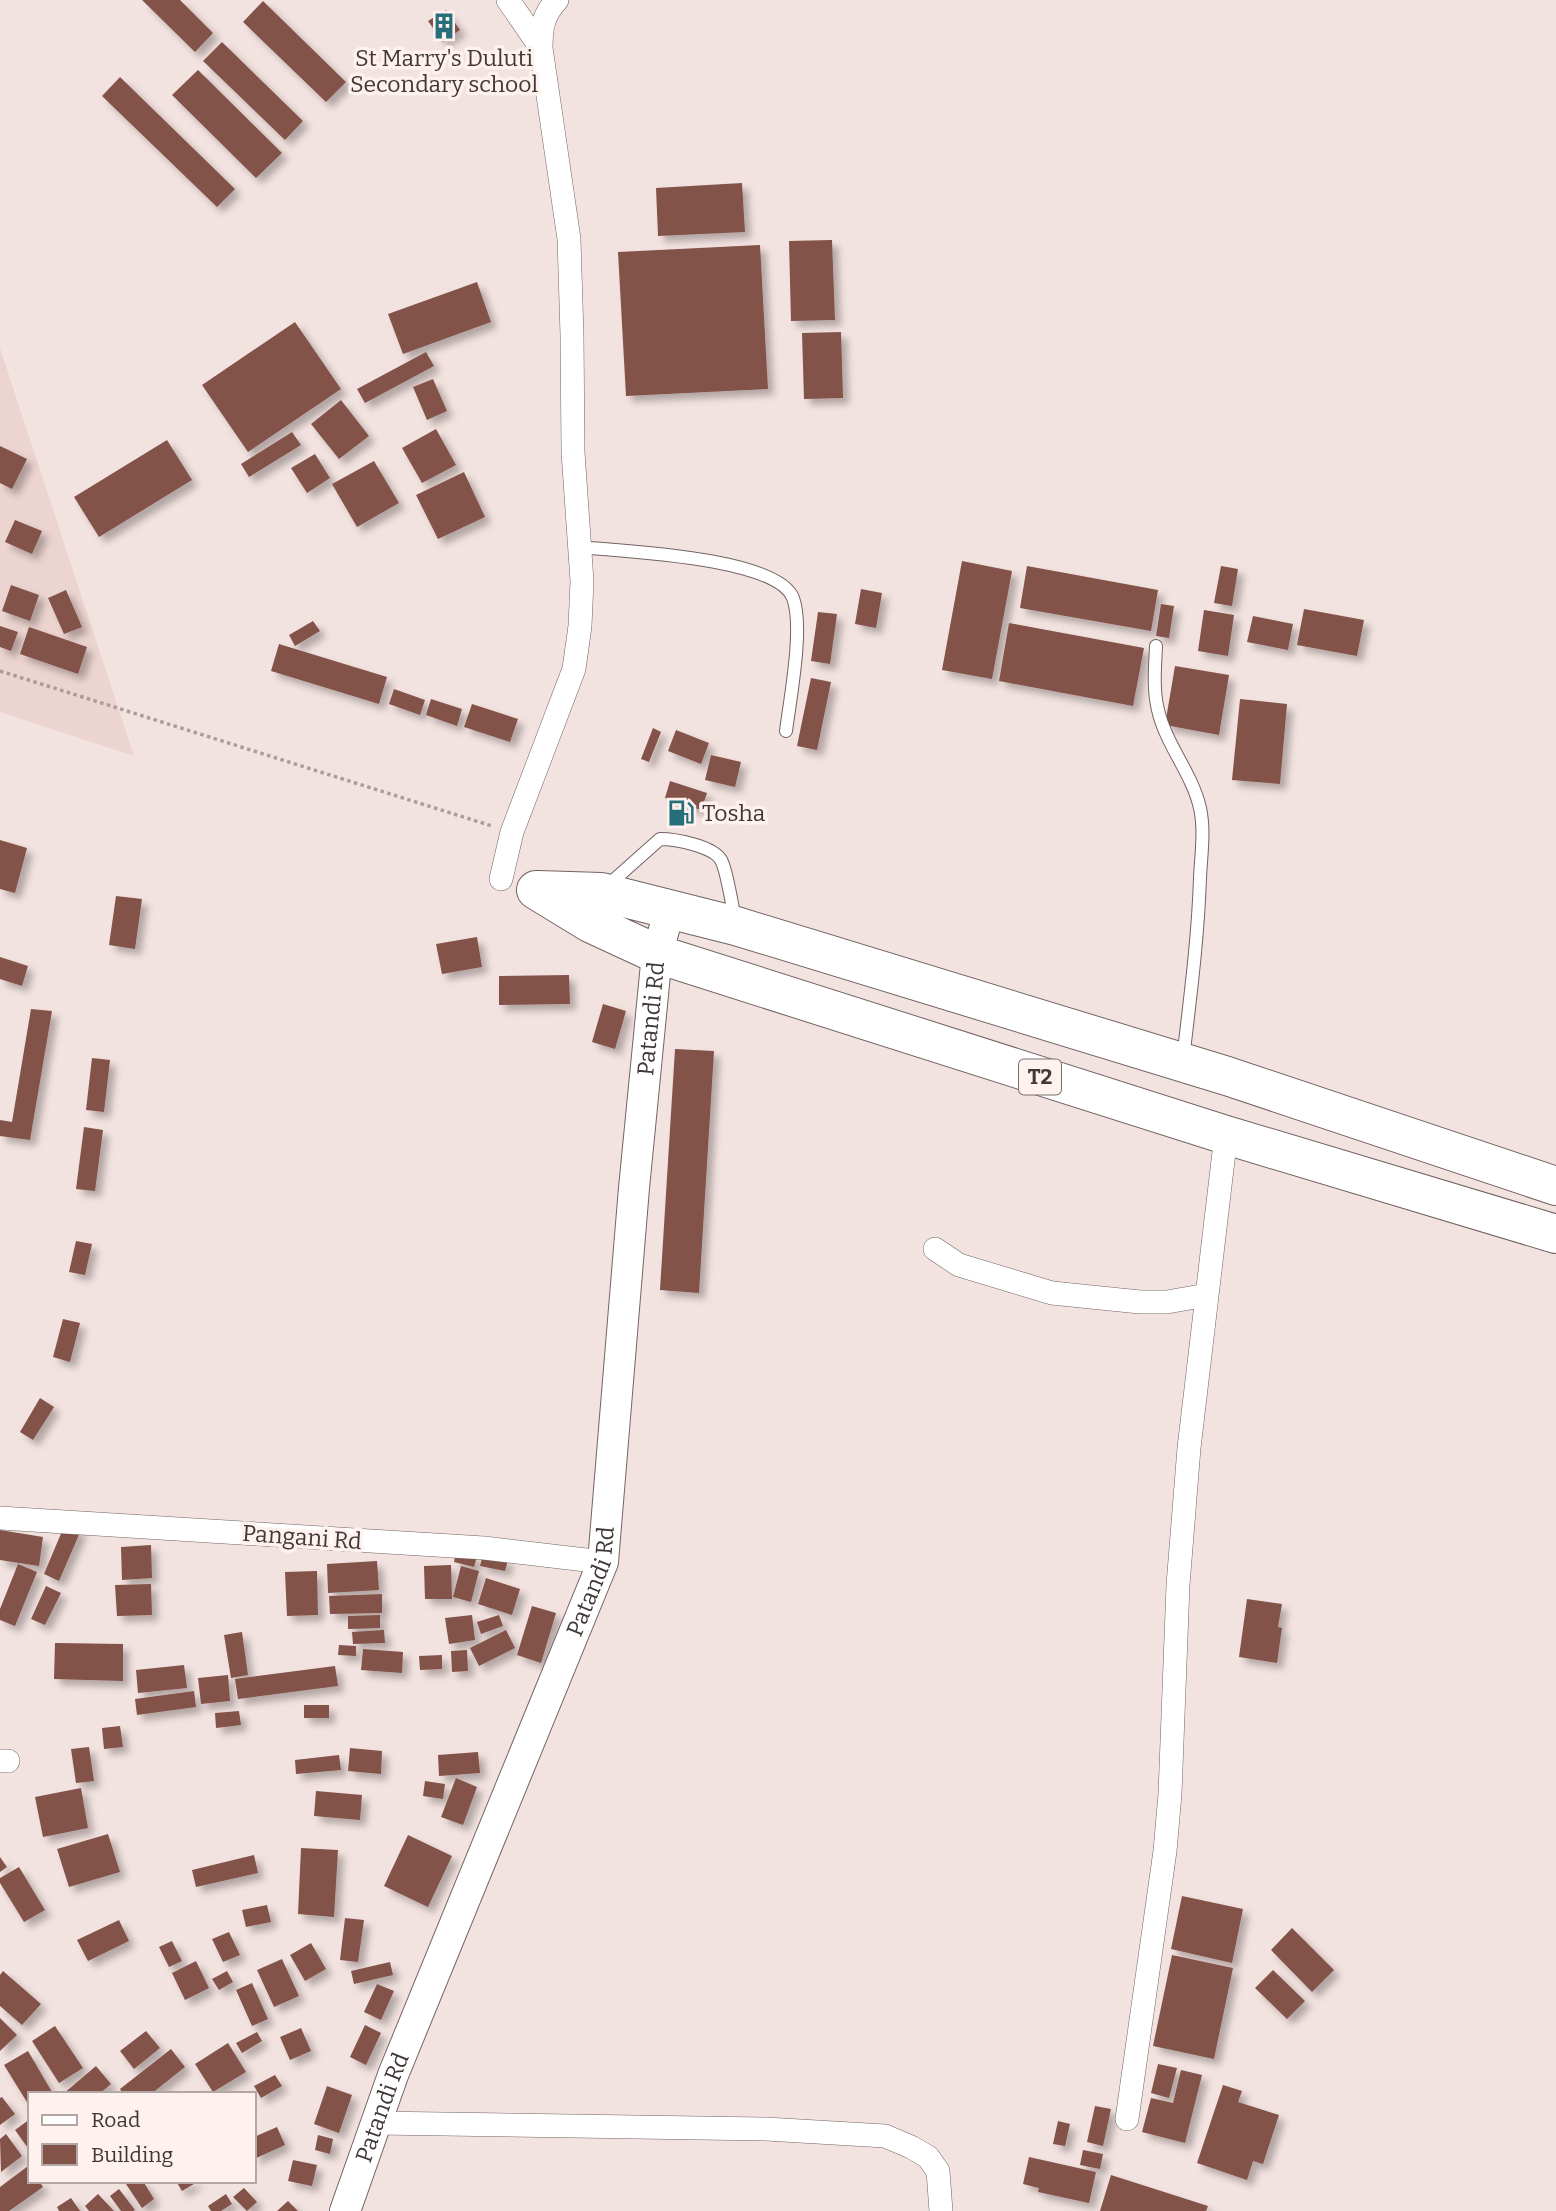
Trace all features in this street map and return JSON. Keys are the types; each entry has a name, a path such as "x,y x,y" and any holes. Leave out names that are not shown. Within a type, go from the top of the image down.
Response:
{"highway":[{"name":"T2","path":"1539,1229 1226,1135 657,954 590,923 536,890 601,892 736,926 1183,1063 1545,1182"},
{"path":"1539,1229 1545,1182"}],"street":[{"path":"508,0 541,48"},
{"path":"500,878 512,832 574,668 580,626 582,581 573,452 569,239 541,48 544,17 557,0"},
{"name":"Patandi Rd","path":"344,2209 469,1886 603,1562 634,1188 657,954 670,909"},
{"path":"1127,2119 1165,1851 1170,1794 1178,1585 1189,1448 1226,1135"},
{"path":"935,1249 959,1265 1052,1293 1140,1302 1167,1302 1208,1295"},
{"name":"Pangani Rd","path":"0,1518 484,1548 603,1562"},
{"path":"376,2123 766,2129 885,2136 928,2157 939,2171 941,2211"}],"lane":[{"path":"579,547 700,559 752,570 783,585 793,595 796,610 796,652 786,732"},
{"path":"1156,646 1155,694 1158,712 1164,730 1192,784 1200,810 1202,835 1199,919 1183,1063"},
{"path":"601,892 660,839 676,839 713,852 721,860 736,926"}],"path":[{"path":"0,671 512,832"}],"shaded area":[{"path":"0,348 134,756 0,712"}],"building":[{"path":"142,0 180,0 213,33 195,52"},
{"path":"263,1 346,82 326,102 243,22"},
{"name":"St Marry's Duluti Secondary school","path":"446,10 460,30 443,42 428,21"},
{"path":"222,42 303,121 285,140 203,61"},
{"path":"198,70 282,153 256,178 172,95"},
{"path":"120,77 235,189 217,207 102,96"},
{"path":"742,183 745,232 658,236 656,188"},
{"path":"832,240 835,320 791,321 789,241"},
{"path":"760,245 768,389 626,396 618,252"},
{"path":"477,282 491,322 403,354 388,314"},
{"path":"295,322 341,389 248,452 202,385"},
{"path":"841,332 843,398 804,399 802,333"},
{"path":"426,352 434,366 365,403 357,389"},
{"path":"433,379 447,411 427,420 413,387"},
{"path":"341,400 369,436 339,459 311,424"},
{"path":"436,429 456,465 422,483 402,448"},
{"path":"292,432 301,445 249,477 241,464"},
{"path":"167,440 192,480 99,537 74,497"},
{"path":"0,446 27,459 12,489 0,483"},
{"path":"315,454 330,478 307,493 291,468"},
{"path":"374,461 399,503 357,527 332,484"},
{"path":"464,472 485,517 438,539 416,495"},
{"path":"15,520 42,531 32,554 5,542"},
{"path":"962,561 1012,571 992,679 942,670"},
{"path":"1027,566 1158,590 1151,631 1020,608"},
{"path":"1221,566 1238,569 1232,606 1214,603"},
{"path":"11,585 39,595 30,621 2,611"},
{"path":"861,589 882,593 876,628 855,624"},
{"path":"66,590 82,627 64,634 48,598"},
{"path":"1161,604 1174,606 1169,638 1156,636"},
{"path":"1304,609 1364,620 1357,656 1297,645"},
{"path":"1204,610 1234,615 1228,656 1198,651"},
{"path":"818,612 837,614 830,664 811,661"},
{"path":"1253,616 1293,624 1288,650 1247,642"},
{"path":"313,621 320,631 295,646 289,635"},
{"path":"1009,623 1144,648 1133,706 999,681"},
{"path":"0,626 18,632 11,651 0,647"},
{"path":"29,627 87,647 78,674 20,654"},
{"path":"279,644 387,677 379,704 271,671"},
{"path":"1175,666 1229,675 1219,735 1165,725"},
{"path":"811,678 831,682 817,750 797,746"},
{"path":"394,689 425,700 420,715 389,704"},
{"path":"431,699 462,709 457,726 426,715"},
{"path":"1240,699 1287,704 1280,784 1232,780"},
{"path":"472,704 518,719 510,742 464,727"},
{"path":"653,728 661,732 649,762 641,759"},
{"path":"676,730 709,743 701,764 668,751"},
{"path":"711,755 741,762 735,787 705,780"},
{"path":"670,781 707,793 701,810 665,798"},
{"path":"0,840 27,848 15,893 0,889"},
{"path":"116,896 142,899 135,949 109,945"},
{"path":"477,937 482,967 442,974 436,944"},
{"path":"0,957 28,966 22,986 0,979"},
{"path":"569,975 570,1004 499,1005 499,976"},
{"path":"603,1004 626,1011 615,1049 592,1042"},
{"path":"31,1009 52,1011 30,1140 0,1136 0,1120 12,1122"},
{"path":"675,1049 714,1051 699,1293 660,1290"},
{"path":"92,1058 110,1060 104,1112 86,1110"},
{"path":"84,1127 103,1130 95,1191 76,1189"},
{"path":"76,1241 92,1244 85,1275 69,1272"},
{"path":"63,1319 80,1323 70,1362 53,1357"},
{"path":"40,1398 54,1407 33,1440 20,1432"},
{"path":"65,1524 81,1530 59,1581 44,1574"},
{"path":"0,1530 43,1537 39,1566 0,1560"},
{"path":"151,1545 152,1578 122,1580 121,1547"},
{"path":"456,1551 477,1556 474,1567 454,1562"},
{"path":"483,1554 508,1560 505,1571 480,1566"},
{"path":"377,1561 379,1590 328,1593 327,1564"},
{"path":"18,1564 37,1572 15,1626 0,1620 0,1609"},
{"path":"451,1565 452,1599 425,1599 424,1566"},
{"path":"461,1566 479,1571 471,1602 453,1597"},
{"path":"317,1571 318,1615 287,1616 285,1572"},
{"path":"486,1578 520,1589 512,1615 478,1604"},
{"path":"151,1584 152,1615 117,1616 115,1585"},
{"path":"46,1586 61,1593 45,1625 31,1619"},
{"path":"382,1594 382,1613 330,1614 329,1596"},
{"path":"1247,1599 1282,1604 1277,1663 1239,1657"},
{"path":"532,1606 556,1613 541,1663 517,1655"},
{"path":"380,1615 380,1628 348,1629 348,1616"},
{"path":"472,1615 475,1640 449,1644 445,1618"},
{"path":"499,1615 503,1626 481,1634 477,1622"},
{"path":"384,1630 385,1643 353,1644 352,1632"},
{"path":"506,1630 515,1648 479,1666 470,1648"},
{"path":"242,1632 248,1675 231,1678 224,1635"},
{"path":"55,1643 123,1644 123,1681 54,1679"},
{"path":"339,1645 356,1646 356,1656 338,1655"},
{"path":"363,1649 403,1652 402,1673 361,1670"},
{"path":"467,1650 468,1671 452,1672 451,1651"},
{"path":"442,1655 442,1669 420,1670 419,1656"},
{"path":"184,1665 187,1688 138,1693 136,1670"},
{"path":"335,1666 338,1686 238,1699 235,1679"},
{"path":"228,1675 230,1701 201,1704 198,1678"},
{"path":"194,1691 196,1707 137,1715 135,1699"},
{"path":"304,1705 329,1705 329,1718 304,1718"},
{"path":"239,1711 241,1725 216,1728 215,1713"},
{"path":"120,1726 123,1747 104,1749 102,1728"},
{"path":"89,1747 94,1781 76,1783 71,1749"},
{"path":"350,1748 382,1751 381,1774 348,1771"},
{"path":"478,1752 480,1773 439,1776 438,1755"},
{"path":"339,1755 341,1770 296,1774 295,1760"},
{"path":"456,1778 477,1787 463,1825 441,1817"},
{"path":"425,1781 445,1784 443,1799 423,1796"},
{"path":"81,1788 88,1828 43,1837 35,1797"},
{"path":"316,1791 362,1795 360,1820 314,1816"},
{"path":"108,1834 120,1872 69,1887 57,1849"},
{"path":"408,1835 452,1856 428,1907 384,1886"},
{"path":"301,1848 338,1850 334,1917 298,1914"},
{"path":"254,1855 258,1873 196,1887 192,1870"},
{"path":"0,1857 7,1867 0,1872"},
{"path":"19,1867 45,1910 24,1922 0,1883 0,1878"},
{"path":"1182,1896 1243,1909 1232,1963 1171,1949"},
{"path":"267,1905 271,1922 246,1927 242,1910"},
{"path":"345,1918 364,1920 358,1962 340,1960"},
{"path":"119,1920 129,1941 88,1961 77,1940"},
{"path":"1292,1928 1334,1970 1312,1992 1271,1950"},
{"path":"229,1932 240,1955 223,1962 212,1939"},
{"path":"172,1941 182,1961 169,1967 159,1947"},
{"path":"311,1943 326,1969 305,1981 290,1955"},
{"path":"1172,1955 1233,1968 1214,2059 1153,2046"},
{"path":"282,1959 299,1996 274,2007 257,1970"},
{"path":"196,1961 209,1988 185,2000 172,1973"},
{"path":"390,1962 393,1975 354,1984 351,1971"},
{"path":"1273,1970 1305,2001 1287,2019 1255,1988"},
{"path":"3,1971 41,2004 22,2025 0,2006 0,1975"},
{"path":"227,1971 233,1982 219,1990 212,1979"},
{"path":"252,1983 268,2019 252,2026 236,1990"},
{"path":"377,1984 394,1991 381,2020 364,2012"},
{"path":"0,2018 17,2035 0,2051"},
{"path":"365,2025 381,2033 366,2065 350,2057"},
{"path":"55,2026 83,2068 59,2083 32,2041"},
{"path":"301,2028 311,2051 290,2060 280,2037"},
{"path":"146,2031 160,2048 134,2069 120,2051"},
{"path":"257,2032 262,2041 242,2053 236,2043"},
{"path":"228,2043 246,2072 213,2092 195,2064"},
{"path":"171,2049 185,2067 154,2092 122,2092 120,2089"},
{"path":"28,2051 52,2092 28,2092 28,2104 4,2065"},
{"path":"1158,2064 1177,2068 1169,2098 1151,2093"},
{"path":"96,2066 111,2084 101,2092 65,2092"},
{"path":"1181,2070 1202,2075 1185,2143 1142,2132 1151,2098 1173,2103"},
{"path":"275,2075 282,2086 261,2098 254,2086"},
{"path":"1223,2085 1242,2091 1238,2102 1279,2115 1263,2164 1253,2161 1247,2180 1197,2163"},
{"path":"327,2086 352,2095 339,2133 314,2124"},
{"path":"2,2097 15,2114 0,2125 0,2098"},
{"path":"1095,2106 1111,2109 1103,2146 1087,2142"},
{"path":"28,2120 28,2148 15,2130"},
{"path":"1058,2121 1070,2124 1065,2146 1053,2144"},
{"path":"277,2127 285,2145 256,2158 256,2136"},
{"path":"6,2134 22,2156 1,2172 0,2139"},
{"path":"318,2135 333,2139 330,2154 315,2150"},
{"path":"1083,2150 1103,2154 1100,2169 1080,2165"},
{"path":"1029,2157 1096,2172 1089,2203 1038,2192 1039,2188 1023,2184"},
{"path":"293,2160 317,2165 312,2186 288,2181"},
{"path":"28,2166 28,2183 40,2183 43,2187 9,2211 0,2211 0,2187"},
{"path":"1111,2175 1208,2206 1206,2211 1100,2211"},
{"path":"125,2183 144,2183 154,2199 142,2208"},
{"path":"177,2183 196,2183 182,2191"},
{"path":"244,2188 257,2202 247,2211 233,2197"},
{"path":"119,2189 135,2210 121,2211 110,2196"},
{"path":"98,2194 114,2211 89,2211 85,2206"},
{"path":"226,2194 232,2204 221,2211 211,2211 208,2206"},
{"path":"71,2198 80,2211 59,2211 57,2207"},
{"path":"288,2201 298,2211 277,2211"}],"place":[{"name":"St Marry's Duluti Secondary school","path":"444,26"},
{"name":"Tosha","path":"681,813"}]}
